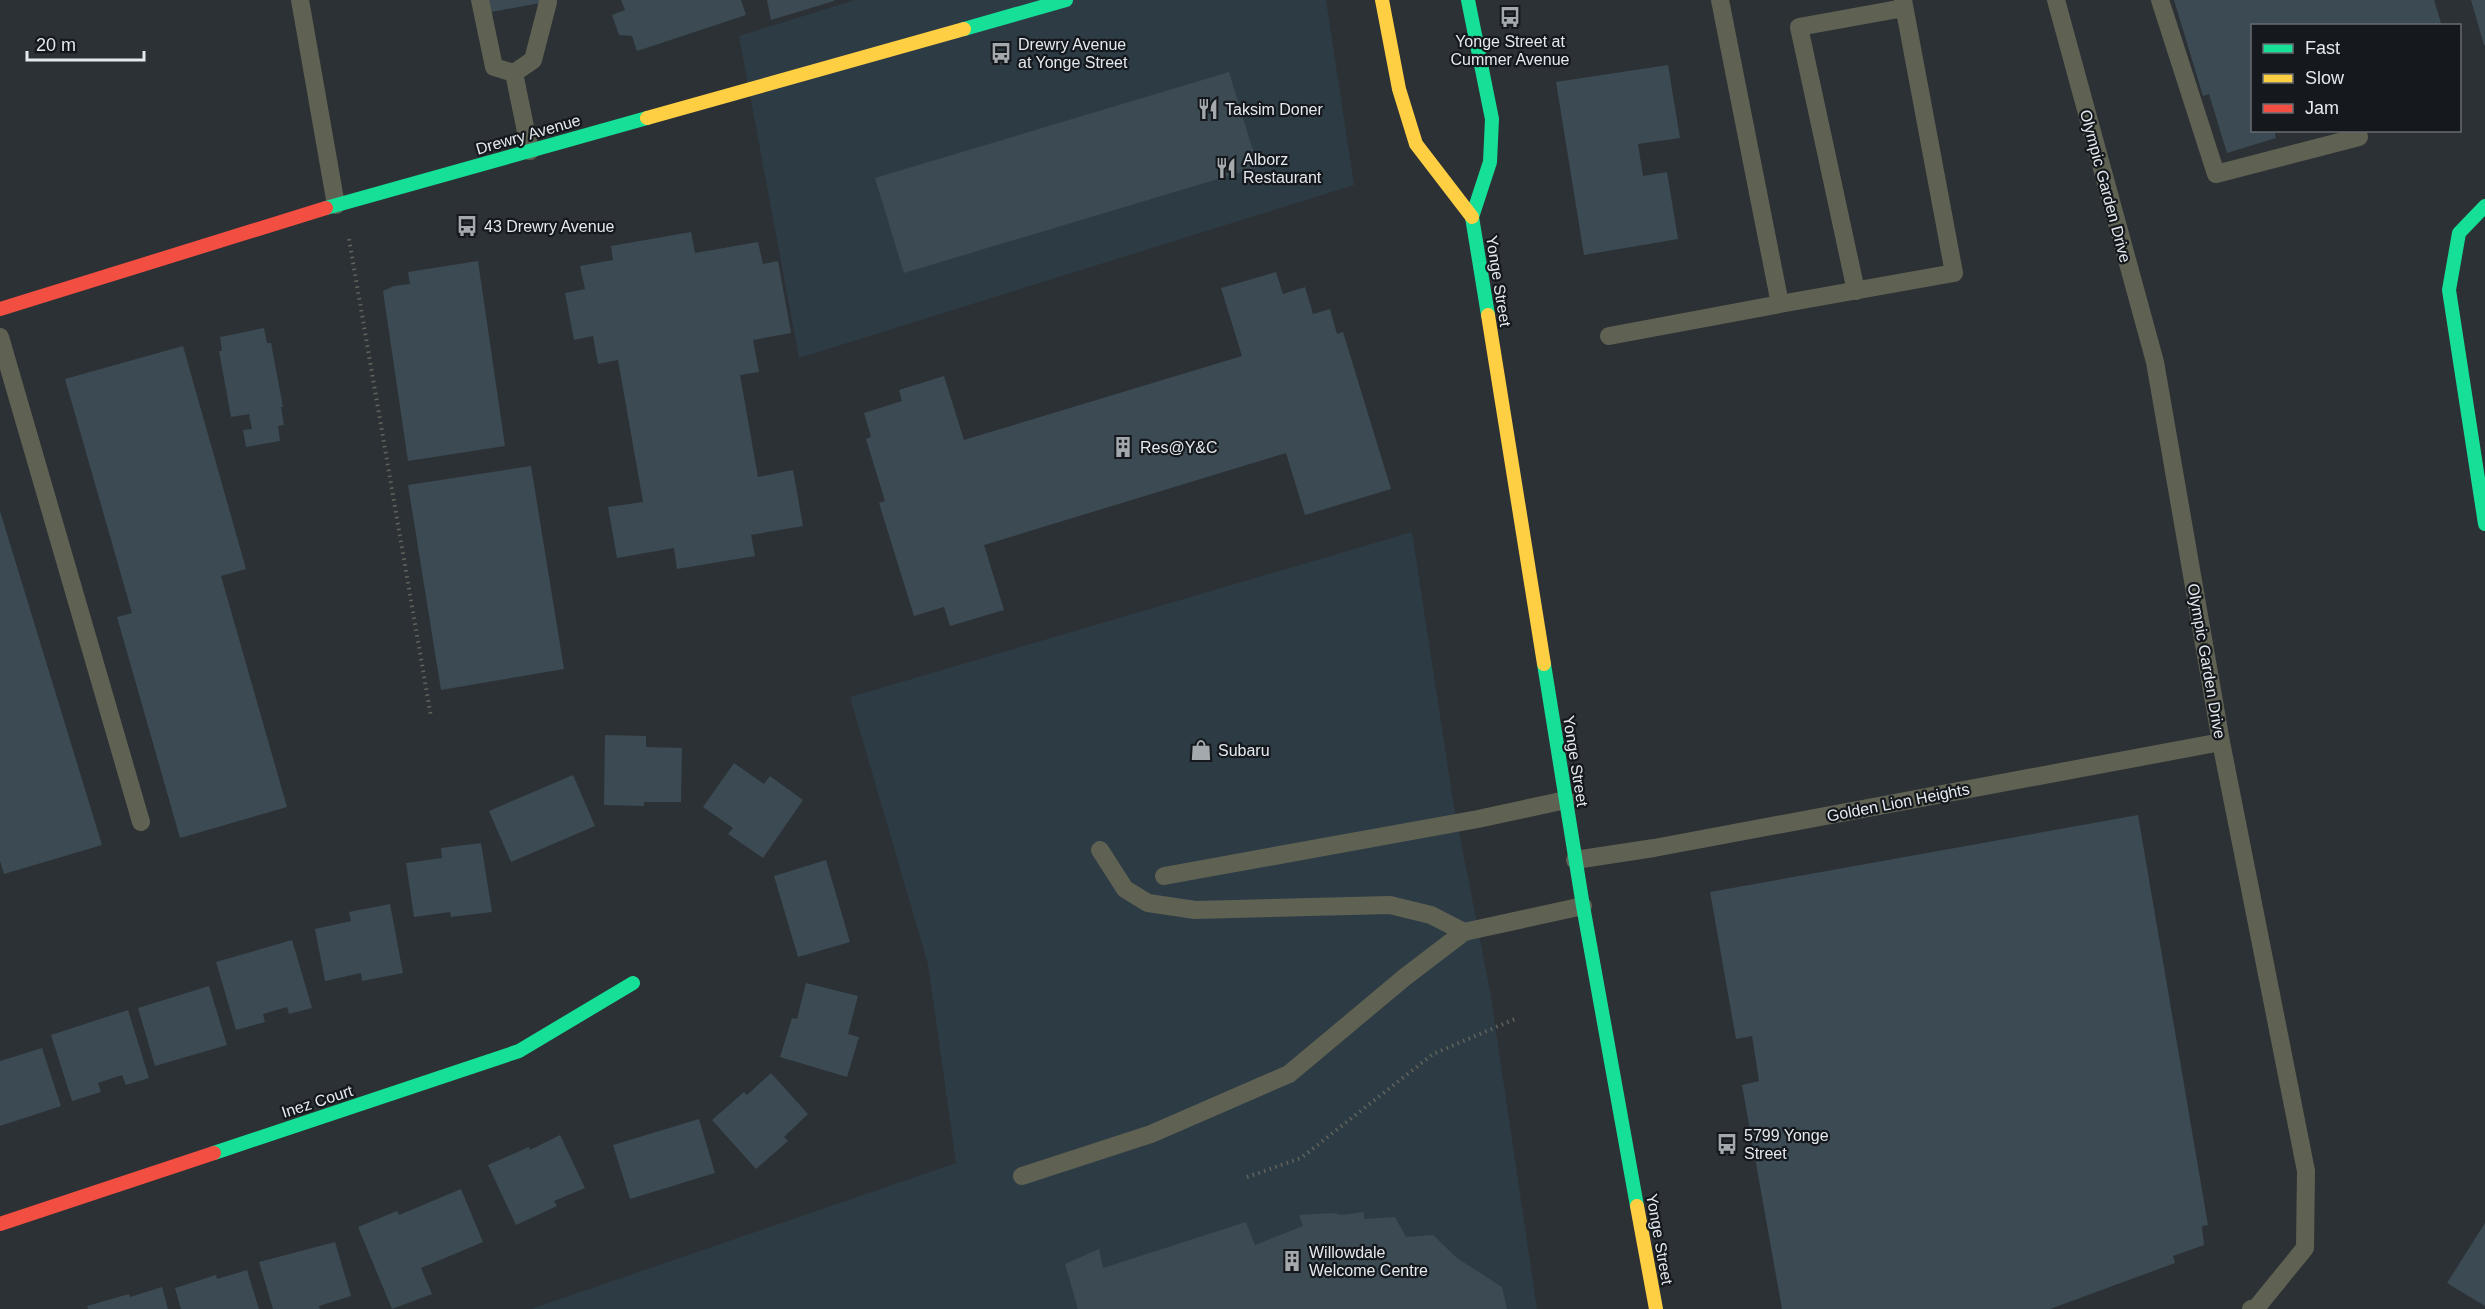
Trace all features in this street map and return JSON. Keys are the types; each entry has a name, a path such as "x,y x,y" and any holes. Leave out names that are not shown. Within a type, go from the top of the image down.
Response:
{"street":[{"name":"Drewry Avenue","path":"0,309 340,205 1066,0"},
{"name":"Yonge Street","path":"1382,0 1399,89 1416,144 1472,217"},
{"name":"Yonge Street","path":"1468,0 1492,119 1490,162 1472,217 1575,860 1656,1309"},
{"path":"2485,206 2459,233 2449,290 2485,524"},
{"name":"Inez Court","path":"0,1224 519,1052 633,983"}],"lane":[{"path":"300,0 340,205"},
{"path":"480,0 494,67 514,73"},
{"path":"1720,0 1780,304"},
{"name":"Olympic Garden Drive","path":"2056,0 2154,362 2222,742 2306,1171 2305,1248 2257,1307 2251,1309"},
{"path":"2160,0 2216,174 2359,137"},
{"path":"514,73 533,60 548,2"},
{"path":"1609,336 1780,304 1856,291 1954,273 1903,4 1798,27 1856,291"},
{"path":"514,73 530,151"},
{"path":"0,338 141,822"},
{"name":"Golden Lion Heights","path":"1575,860 1665,846 2222,742"},
{"path":"1164,876 1478,819 1566,800"},
{"path":"1100,850 1125,889 1148,903 1195,910 1390,905 1431,915 1464,932"},
{"path":"1022,1176 1151,1134 1289,1074 1405,977 1464,932 1583,906"}],"path":[{"path":"340,205 431,717"},
{"path":"1247,1177 1301,1158 1433,1054 1515,1019"}],"shaded area":[{"path":"855,0 1326,0 1354,185 799,358 739,36"},
{"path":"1412,532 1453,801 1490,991 1537,1309 531,1309 956,1163 928,964 850,697"}],"building":[{"path":"489,0 551,0 551,1 491,12"},
{"path":"621,0 741,0 746,15 637,51 632,36 619,35 612,15 625,10"},
{"path":"767,0 834,0 834,1 771,20"},
{"path":"2174,0 2434,0 2441,24 2251,24 2251,132 2274,132 2276,138 2227,153 2209,94 2203,96"},
{"path":"2471,0 2485,0 2485,45 2484,45"},
{"path":"1668,65 1680,138 1638,144 1643,176 1667,172 1678,239 1584,255 1556,82"},
{"path":"1229,72 1258,167 904,273 875,178"},
{"path":"691,232 695,253 758,242 763,264 778,261 791,333 753,340 759,372 740,375 758,477 793,470 803,526 751,535 755,556 677,569 674,548 617,558 608,507 643,502 618,360 598,364 593,336 574,340 565,293 585,289 580,266 613,260 611,246"},
{"path":"478,261 505,446 408,461 383,291 394,286 410,284 408,272"},
{"name":"Res@Y&C","path":"1276,272 1283,294 1305,287 1313,314 1330,309 1337,334 1343,332 1391,489 1305,515 1286,453 984,545 1004,610 950,626 944,607 914,616 879,503 885,501 866,439 871,437 864,413 902,401 899,390 944,376 964,440 1242,356 1221,288"},
{"path":"264,328 267,343 271,343 283,407 281,407 284,425 278,426 280,441 246,447 243,430 252,429 249,414 231,417 219,351 222,351 220,337"},
{"path":"183,346 246,569 221,576 287,807 180,838 117,617 132,613 65,379"},
{"path":"531,466 564,669 441,690 408,485"},
{"path":"0,511 102,845 4,874 0,861"},
{"path":"605,735 646,736 646,747 682,748 681,802 644,802 644,806 604,805"},
{"path":"734,763 764,784 770,776 803,800 763,858 728,834 733,828 703,807"},
{"path":"573,775 595,826 511,862 489,811"},
{"path":"2138,815 2208,1225 2202,1226 2204,1245 2173,1256 2175,1263 2050,1309 1782,1309 1742,1085 1759,1081 1752,1036 1736,1039 1710,892"},
{"path":"481,843 492,912 451,917 450,912 414,917 406,863 442,858 441,848"},
{"path":"826,860 850,942 798,957 774,876"},
{"path":"390,904 403,973 362,981 361,973 325,981 315,929 351,921 349,912"},
{"path":"292,940 312,1008 289,1014 287,1007 263,1014 265,1022 236,1030 216,962"},
{"path":"806,983 858,996 848,1034 859,1037 847,1077 780,1057 792,1018 797,1019"},
{"path":"209,986 227,1045 155,1066 138,1008"},
{"path":"128,1010 149,1078 126,1085 122,1075 98,1083 101,1092 72,1101 51,1035"},
{"path":"42,1048 61,1106 0,1126 0,1061"},
{"path":"771,1073 808,1114 784,1137 788,1141 756,1169 712,1120 744,1092 747,1095"},
{"path":"699,1119 715,1173 630,1199 613,1145"},
{"path":"560,1135 585,1188 554,1201 557,1206 516,1225 488,1165 529,1147 530,1150"},
{"path":"461,1189 483,1242 421,1268 432,1294 392,1309 358,1227 397,1211 399,1215"},
{"name":"Willowdale Welcome Centre","path":"1364,1212 1364,1219 1395,1217 1406,1237 1433,1235 1457,1258 1502,1287 1507,1309 1078,1309 1065,1264 1099,1249 1103,1268 1246,1222 1255,1245 1303,1226 1299,1215 1333,1213 1341,1215"},
{"path":"2485,1223 2485,1306 2447,1283"},
{"path":"335,1242 351,1296 319,1306 320,1309 273,1309 259,1262"},
{"path":"247,1270 259,1309 181,1309 175,1288 216,1275 217,1279"},
{"path":"162,1287 168,1309 88,1309 87,1306 129,1294 130,1297"}],"traffic: fast":[{"path":"964,29 1066,0"},
{"path":"1468,0 1492,119 1490,162 1472,217 1488,315"},
{"path":"326,208 647,118"},
{"path":"2485,206 2459,233 2449,290 2485,524"},
{"path":"1544,664 1583,906 1637,1206"},
{"path":"214,1153 519,1051 633,983"}],"traffic: slow":[{"path":"1382,0 1399,89 1416,144 1472,217"},
{"path":"647,118 964,29"},
{"path":"1488,315 1544,664"},
{"path":"1637,1206 1656,1309"}],"traffic: jam":[{"path":"0,309 326,208"},
{"path":"0,1224 214,1153"}],"place":[{"name":"Yonge Street at Cummer Avenue","path":"1510,17"},
{"name":"Drewry Avenue at Yonge Street","path":"1001,53"},
{"name":"Taksim Doner","path":"1208,109"},
{"name":"Alborz Restaurant","path":"1226,168"},
{"name":"43 Drewry Avenue","path":"467,226"},
{"name":"Res@Y&C","path":"1123,447"},
{"name":"Subaru","path":"1201,750"},
{"name":"5799 Yonge Street","path":"1727,1144"},
{"name":"Willowdale Welcome Centre","path":"1292,1261"}]}
